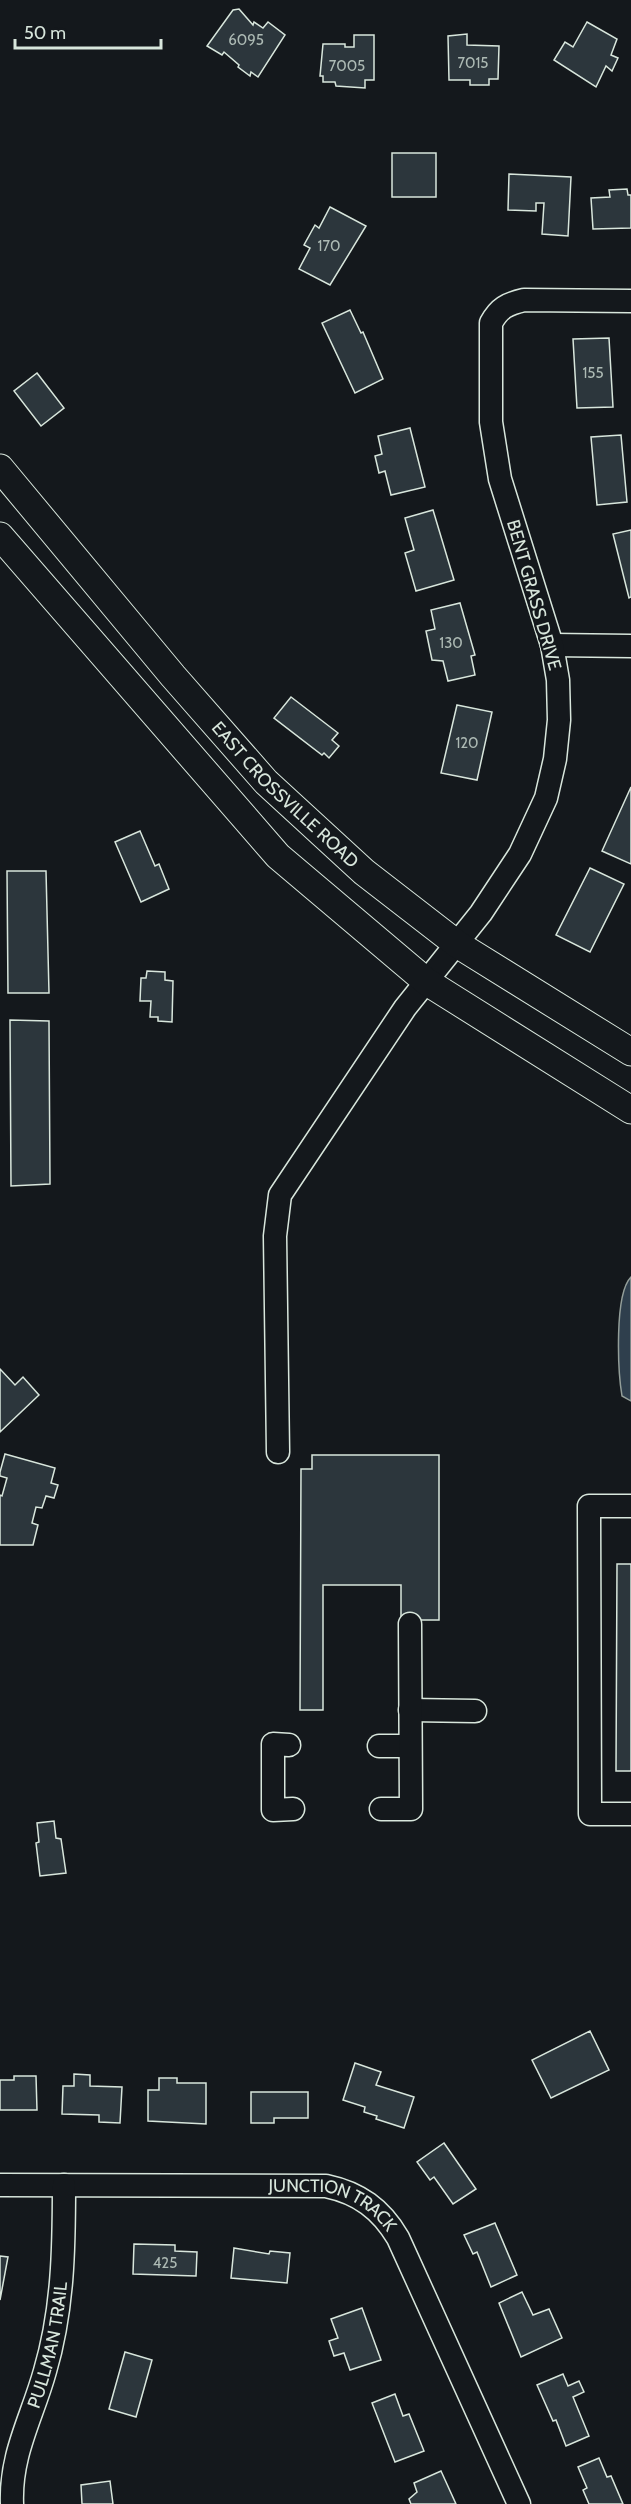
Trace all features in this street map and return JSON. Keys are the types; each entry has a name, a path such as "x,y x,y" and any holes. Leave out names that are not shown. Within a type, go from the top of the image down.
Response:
{"main road":[{"name":"EAST CROSSVILLE ROAD","path":"0,468 173,676 266,782 364,872 457,944 631,1052"},
{"path":"0,536 278,856 428,982 631,1110"}],"street":[{"name":"BENT GRASS DRIVE","path":"278,1452 275,1236 280,1195 405,1008 457,944 520,854 546,798 555,759 559,720 558,680 552,645 500,479 491,422 490,323 497,312 507,304 524,300 631,301"},
{"path":"552,645 631,646"},
{"path":"631,1506 589,1506 590,1814 631,1814"},
{"path":"381,1809 411,1809 410,1624"},
{"path":"410,1710 475,1711"},
{"path":"289,1745 273,1744 273,1810 293,1809"},
{"path":"379,1746 410,1746"},
{"name":"JUNCTION TRACK","path":"0,2185 326,2186 362,2198 377,2209 398,2238 519,2504"},
{"name":"PULLMAN TRAIL","path":"12,2504 11,2484 17,2450 45,2372 58,2319 64,2262 64,2185"}],"water":[{"path":"631,1277 631,1401 622,1396 619,1334 622,1299"}],"building":[{"path":"239,9 253,25 254,22 263,28 268,22 285,35 258,77 251,72 250,76 224,52 222,55 207,46 233,10"},
{"path":"587,22 617,39 611,55 618,58 612,71 606,66 596,87 554,60 565,42 573,47"},
{"path":"467,34 467,45 499,46 498,79 489,79 489,85 470,85 470,80 449,80 448,36"},
{"path":"354,35 374,35 374,80 365,80 365,88 336,86 335,82 323,82 323,76 320,76 323,44 345,44 345,47 354,47"},
{"path":"392,153 436,153 436,197 392,197"},
{"path":"509,174 571,177 568,236 542,234 544,203 536,203 536,211 508,210"},
{"path":"627,189 628,195 631,195 631,228 593,229 591,198 610,197 609,190"},
{"path":"330,207 366,226 330,285 299,269 310,248 304,245 315,225 319,228"},
{"path":"350,310 361,333 363,332 383,379 355,393 322,323"},
{"path":"609,338 613,407 577,408 573,339"},
{"path":"37,373 64,408 41,426 14,391"},
{"path":"410,428 425,487 391,495 385,471 379,473 375,456 382,454 378,436"},
{"path":"621,435 627,502 597,505 591,437"},
{"path":"433,510 454,580 416,591 405,553 414,550 405,518"},
{"path":"631,530 631,597 629,598 613,534"},
{"path":"460,603 475,655 471,656 475,675 448,681 443,661 432,660 426,631 435,629 431,610"},
{"path":"291,697 338,733 332,740 339,746 329,758 274,718"},
{"path":"457,705 492,712 477,780 441,773"},
{"path":"631,787 631,864 602,851"},
{"path":"140,831 155,866 159,864 169,889 141,902 115,842"},
{"path":"590,868 624,884 590,952 556,935"},
{"path":"7,871 46,871 49,993 8,993"},
{"path":"147,971 165,972 165,980 173,981 172,1022 158,1021 158,1017 150,1017 151,1001 140,1001 141,978 146,978"},
{"path":"10,1020 49,1021 50,1184 11,1186"},
{"path":"0,1369 15,1385 23,1377 39,1395 0,1432"},
{"path":"5,1454 55,1468 51,1483 58,1485 54,1498 46,1496 42,1508 36,1507 32,1523 38,1525 33,1545 0,1545 0,1495 2,1496 7,1478 0,1476 0,1472"},
{"path":"312,1455 439,1455 439,1620 401,1620 401,1585 323,1585 323,1710 300,1710 301,1469 312,1469"},
{"path":"617,1564 631,1564 631,1771 616,1771"},
{"path":"54,1821 56,1838 61,1839 66,1873 40,1876 36,1843 39,1842 37,1823"},
{"path":"590,2031 609,2070 551,2098 532,2060"},
{"path":"355,2063 381,2072 376,2085 414,2097 404,2128 376,2119 377,2116 364,2112 365,2107 343,2100"},
{"path":"74,2074 90,2075 90,2086 122,2087 120,2123 99,2122 99,2115 62,2114 63,2086 74,2086"},
{"path":"14,2076 36,2076 37,2110 0,2110 0,2080 14,2080"},
{"path":"159,2078 177,2078 177,2083 206,2083 206,2124 148,2121 148,2090 159,2090"},
{"path":"251,2092 308,2092 308,2118 274,2118 274,2123 251,2123"},
{"path":"444,2143 476,2189 453,2204 434,2177 430,2180 417,2162"},
{"path":"495,2223 517,2275 491,2287 477,2252 473,2254 464,2235"},
{"path":"134,2244 175,2245 175,2251 197,2252 196,2276 133,2274"},
{"path":"234,2248 269,2254 270,2251 290,2253 287,2283 231,2278"},
{"path":"0,2256 8,2257 0,2300"},
{"path":"522,2292 533,2315 549,2309 562,2338 521,2357 499,2303"},
{"path":"362,2308 381,2360 350,2370 344,2353 334,2356 329,2341 338,2338 331,2319"},
{"path":"125,2352 152,2360 136,2417 109,2409"},
{"path":"563,2374 568,2386 579,2381 584,2392 573,2397 589,2436 566,2446 556,2420 553,2421 537,2385"},
{"path":"395,2394 403,2416 409,2414 424,2451 395,2462 372,2403"},
{"path":"599,2458 607,2477 611,2476 623,2504 589,2504 583,2490 587,2488 578,2467"},
{"path":"441,2471 456,2504 411,2504 409,2499 417,2492 414,2483"},
{"path":"110,2481 113,2504 82,2504 81,2485"}]}
